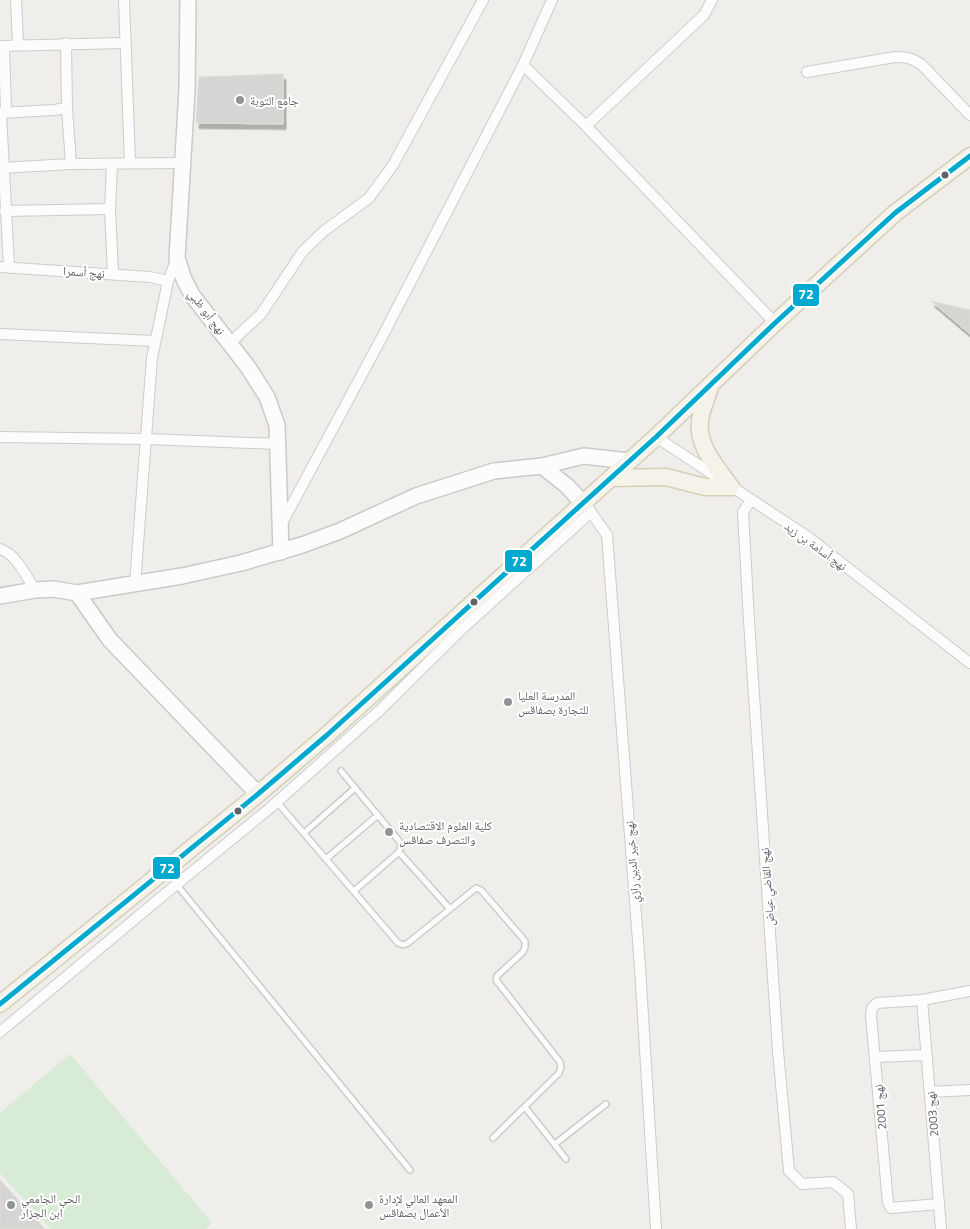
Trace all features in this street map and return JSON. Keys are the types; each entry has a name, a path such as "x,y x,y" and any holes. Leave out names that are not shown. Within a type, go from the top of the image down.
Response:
{"main road":[{"path":"0,1004 258,794 587,508 611,478 775,323 895,213 970,156"},
{"path":"710,385 700,421 700,433 710,456 731,487"},
{"path":"611,478 666,476 705,487 731,487"}],"street":[{"path":"16,0 18,44"},
{"path":"124,0 130,163"},
{"name":"نهج أبو ظبي","path":"188,0 187,90 177,258 183,277 192,295 248,367 267,397 277,425 281,552"},
{"path":"230,343 261,314 303,252 324,231 368,198 380,184 393,165 483,0"},
{"path":"279,528 381,339 522,65 552,0"},
{"path":"586,126 704,15 712,0"},
{"path":"66,43 67,108 71,164"},
{"path":"5,267 5,211 2,168 2,46 18,44 126,43"},
{"path":"807,72 894,57 907,57 916,60 922,65 970,114"},
{"path":"522,65 586,126 775,323"},
{"path":"2,113 67,108"},
{"path":"2,168 71,164 182,164"},
{"path":"112,164 110,208 113,274"},
{"path":"5,211 110,208"},
{"path":"135,584 152,358 168,281 177,258"},
{"name":"نهج أسمرا","path":"5,267 150,277 168,281"},
{"path":"0,334 155,341"},
{"path":"0,437 147,439 278,444"},
{"name":"نهج أسامة بن زيد","path":"656,437 808,537 970,663"},
{"path":"0,596 54,589 77,593 135,584 209,570 281,552 340,531 416,496 494,471 542,466 584,456 629,461"},
{"path":"0,1032 176,884 274,805 380,711 587,508 567,486 542,466"},
{"name":"نهج القاضي عياض","path":"751,500 743,512 749,621 788,1171 802,1184 833,1182 848,1194 851,1229"},
{"name":"نهج خير الدين رازي","path":"587,508 607,535 640,968 656,1229"},
{"path":"0,549 12,557 35,590"},
{"path":"77,593 116,647 258,794 274,805"},
{"name":"نهج 2001","path":"939,1204 889,1207 872,1008 877,1003 922,1000 970,991"},
{"name":"نهج 2003","path":"922,1000 941,1229"},
{"path":"875,1057 926,1054"},
{"path":"930,1092 970,1090"}],"lane":[{"path":"341,771 400,842 401,846 399,852 354,891"},
{"path":"304,833 356,788"},
{"path":"274,805 304,833 398,943 403,945 408,943 476,888 481,890 525,941 523,952 497,976 496,980 560,1062 562,1068 493,1138"},
{"path":"326,859 378,815"},
{"path":"399,852 450,909"},
{"path":"176,884 410,1170"},
{"path":"555,1144 606,1104"},
{"path":"524,1107 566,1159"}],"green space":[{"path":"70,1054 212,1223 205,1229 51,1229 0,1173 0,1113"}],"building":[{"name":"جامع التوبة","path":"283,74 283,124 196,123 199,77"},
{"path":"931,301 970,310 970,334"},
{"name":"الحي الجامعي ابن الجزار","path":"0,1180 45,1229 0,1229"}],"transit line":[{"name":"72","path":"0,1004 258,794 327,735 656,437 775,323 895,213 970,156"}],"place":[{"name":"جامع التوبة","path":"240,100"},
{"name":"المدرسة العليا للتجارة بصفاقس","path":"508,702"},
{"name":"كلية العلوم الاقتصادية والتصرف صفاقس","path":"389,832"},
{"name":"الحي الجامعي ابن الجزار","path":"11,1205"},
{"name":"المعهد العالي لإدارة الأعمال بصفاقس","path":"369,1205"}]}
